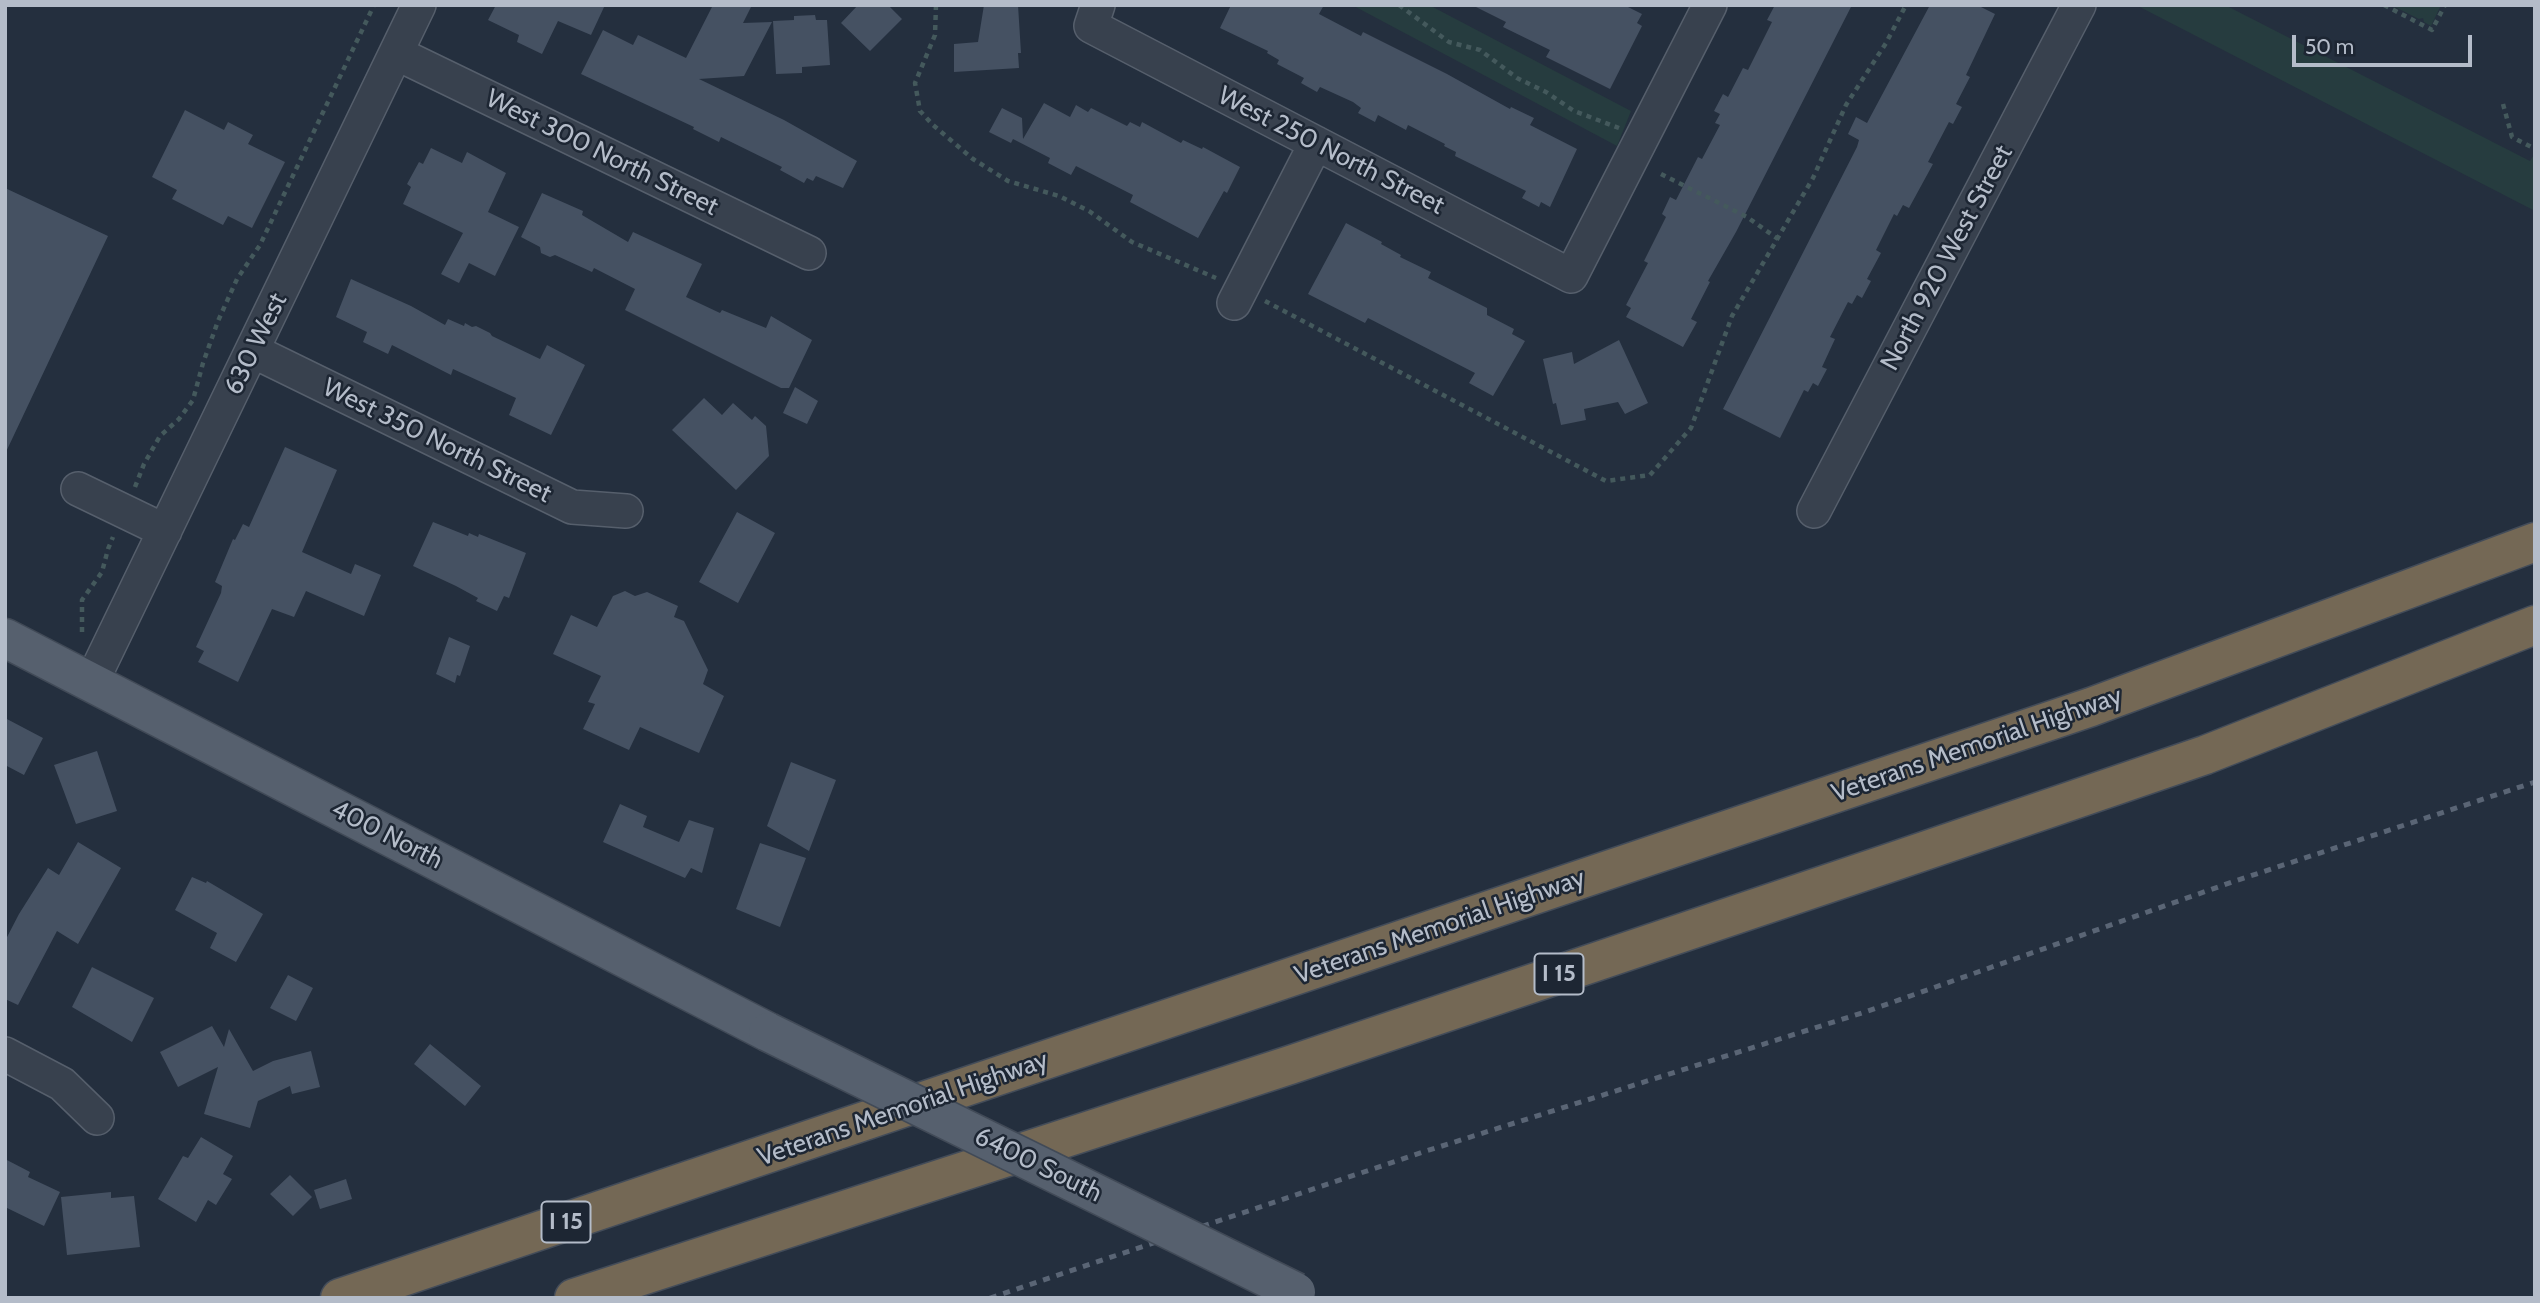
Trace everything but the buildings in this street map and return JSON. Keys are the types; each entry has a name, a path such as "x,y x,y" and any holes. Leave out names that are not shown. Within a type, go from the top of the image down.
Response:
{"highway":[{"name":"Veterans Memorial Highway","path":"340,1298 2064,716 2247,651 2535,542"},
{"name":"I 15","path":"574,1298 1290,1065 2205,755 2535,625"}],"main road":[{"name":"400 North","path":"5,638 768,1032"},
{"name":"6400 South","path":"768,1032 1301,1295"}],"street":[{"name":"630 West","path":"92,681 419,5"},
{"path":"1642,139 1710,5"},
{"name":"North 920 West Street","path":"1814,511 2079,5"},
{"name":"West 250 North Street","path":"1095,16 1316,143 1571,276 1642,139"},
{"name":"West 300 North Street","path":"396,54 809,253"},
{"path":"1238,296 1316,143"},
{"name":"West 350 North Street","path":"253,351 572,508 626,511"},
{"path":"78,489 165,531"},
{"path":"5,1054 62,1084 97,1118"}],"path":[{"path":"131,496 144,464 160,436 179,419 193,400 203,363 237,279 260,245 374,5"},
{"path":"936,5 935,35 915,83 920,111 973,159 1008,181 1059,196 1089,211 1132,242 1606,481 1650,475 1691,428 1732,316 1813,178 1846,105 1886,43 1906,5"},
{"path":"1399,5 1449,42 1480,50 1517,78 1546,92 1574,111 1642,139"},
{"path":"2385,6 2432,30 2445,5"},
{"path":"2503,104 2512,137 2535,149"},
{"path":"1661,174 1747,217 1778,239"},
{"path":"82,632 82,600 102,572 113,537"}],"green space":[{"path":"1352,5 1429,5 1631,111 1617,146"},
{"path":"2136,5 2225,5 2530,161 2535,153 2535,211"},
{"path":"2391,5 2441,5 2431,26 2424,22 2423,18 2419,19"}],"railway":[{"path":"990,1298 1423,1152 1865,1012 2235,881 2535,782"}]}
